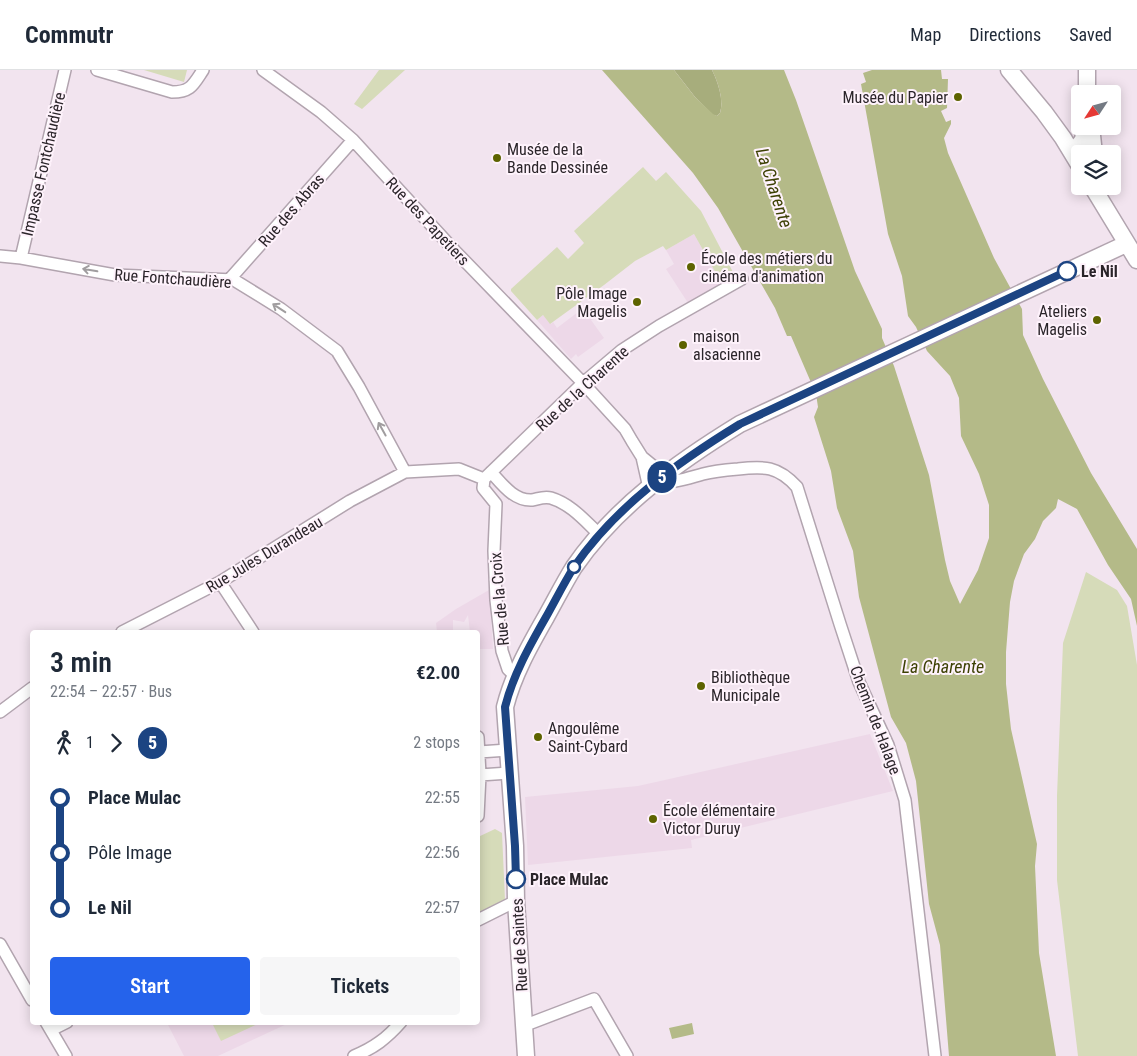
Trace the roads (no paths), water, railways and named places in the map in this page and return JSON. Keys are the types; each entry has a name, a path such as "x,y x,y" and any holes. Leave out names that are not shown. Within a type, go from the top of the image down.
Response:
{"main road":[{"path":"1009,70 1044,112 1071,151"},
{"path":"1087,70 1087,85"},
{"path":"1098,195 1131,243 1137,260"},
{"path":"1105,195 1112,218"},
{"name":"Rue de Saintes","path":"526,1056 516,900 515,846 505,707 509,692 530,643 574,568 600,535 657,481 740,424 1131,243"}],"street":[{"name":"Impasse Fontchaudière","path":"21,258 65,70"},
{"path":"98,70 172,92 182,92 192,88 203,70"},
{"name":"Rue des Papetiers","path":"263,70 321,112 353,140 455,251 584,384 625,429 642,457"},
{"name":"Rue des Abras","path":"229,280 353,140"},
{"name":"Rue Fontchaudière","path":"0,256 115,275 234,280 281,309 337,351 359,387 405,472"},
{"name":"Rue de la Charente","path":"487,476 622,350 659,326 742,279"},
{"path":"642,457 657,481"},
{"path":"642,457 657,481"},
{"path":"685,460 696,470 706,473"},
{"name":"Chemin de Halage","path":"657,481 666,483 706,473 760,467 779,472 788,477 797,487 851,657 864,694 888,745 905,800 935,1056"},
{"path":"405,472 459,469 487,476 517,496 530,500 548,496 562,502 574,510 600,535"},
{"name":"Rue Jules Durandeau","path":"126,630 220,582 350,501 405,472"},
{"path":"487,476 483,488 496,504 507,490"},
{"name":"Rue de la Croix","path":"496,504 494,518 496,600 502,651 508,669 516,677"},
{"path":"220,582 252,630"},
{"path":"0,712 30,690"},
{"path":"480,752 508,750"},
{"path":"480,775 509,773"},
{"path":"480,919 516,900"},
{"path":"0,944 30,996"},
{"path":"524,1024 594,998 627,1056"},
{"path":"354,1056 372,1049 391,1034 398,1025"},
{"path":"48,1026 66,1056"}],"water":[{"name":"La Charente","path":"602,70 674,70 695,97 717,116 720,113 721,97 712,70 784,70 855,271 882,329 882,338 894,366 929,475 950,581 960,604 978,570 989,538 989,505 979,474 961,436 959,398 950,376 927,351 916,327 908,316 902,276 888,234 861,84 866,82 863,73 872,70 941,70 942,79 948,79 947,108 941,111 946,122 951,120 944,138 948,153 994,258 1022,309 1023,335 1043,379 1091,473 1137,549 1137,626 1131,599 1108,565 1077,509 1058,499 1056,508 1043,521 1035,539 1024,554 1014,581 1010,602 1006,652 1006,684 1011,729 1037,844 1035,866 1039,953 1056,1056 949,1056 940,945 929,904 916,781 906,743 891,717 859,597 853,551 837,508 831,471 814,417 818,407 816,394 791,336 787,336 775,308 718,208 693,173"},
{"path":"692,1023 694,1034 672,1039 669,1028"}],"place":[{"name":"Musée du Papier","path":"958,97"},
{"name":"Musée de la Bande Dessinée","path":"497,158"},
{"name":"École des métiers du cinéma d'animation","path":"691,267"},
{"name":"Le Nil","path":"1067,271"},
{"name":"Pôle Image Magelis","path":"637,302"},
{"name":"Ateliers Magelis","path":"1097,320"},
{"name":"maison alsacienne","path":"683,345"},
{"name":"Bibliothèque Municipale","path":"701,686"},
{"name":"Angoulême Saint-Cybard","path":"538,737"},
{"name":"École élémentaire Victor Duruy","path":"653,819"},
{"name":"Place Mulac","path":"516,879"}]}
